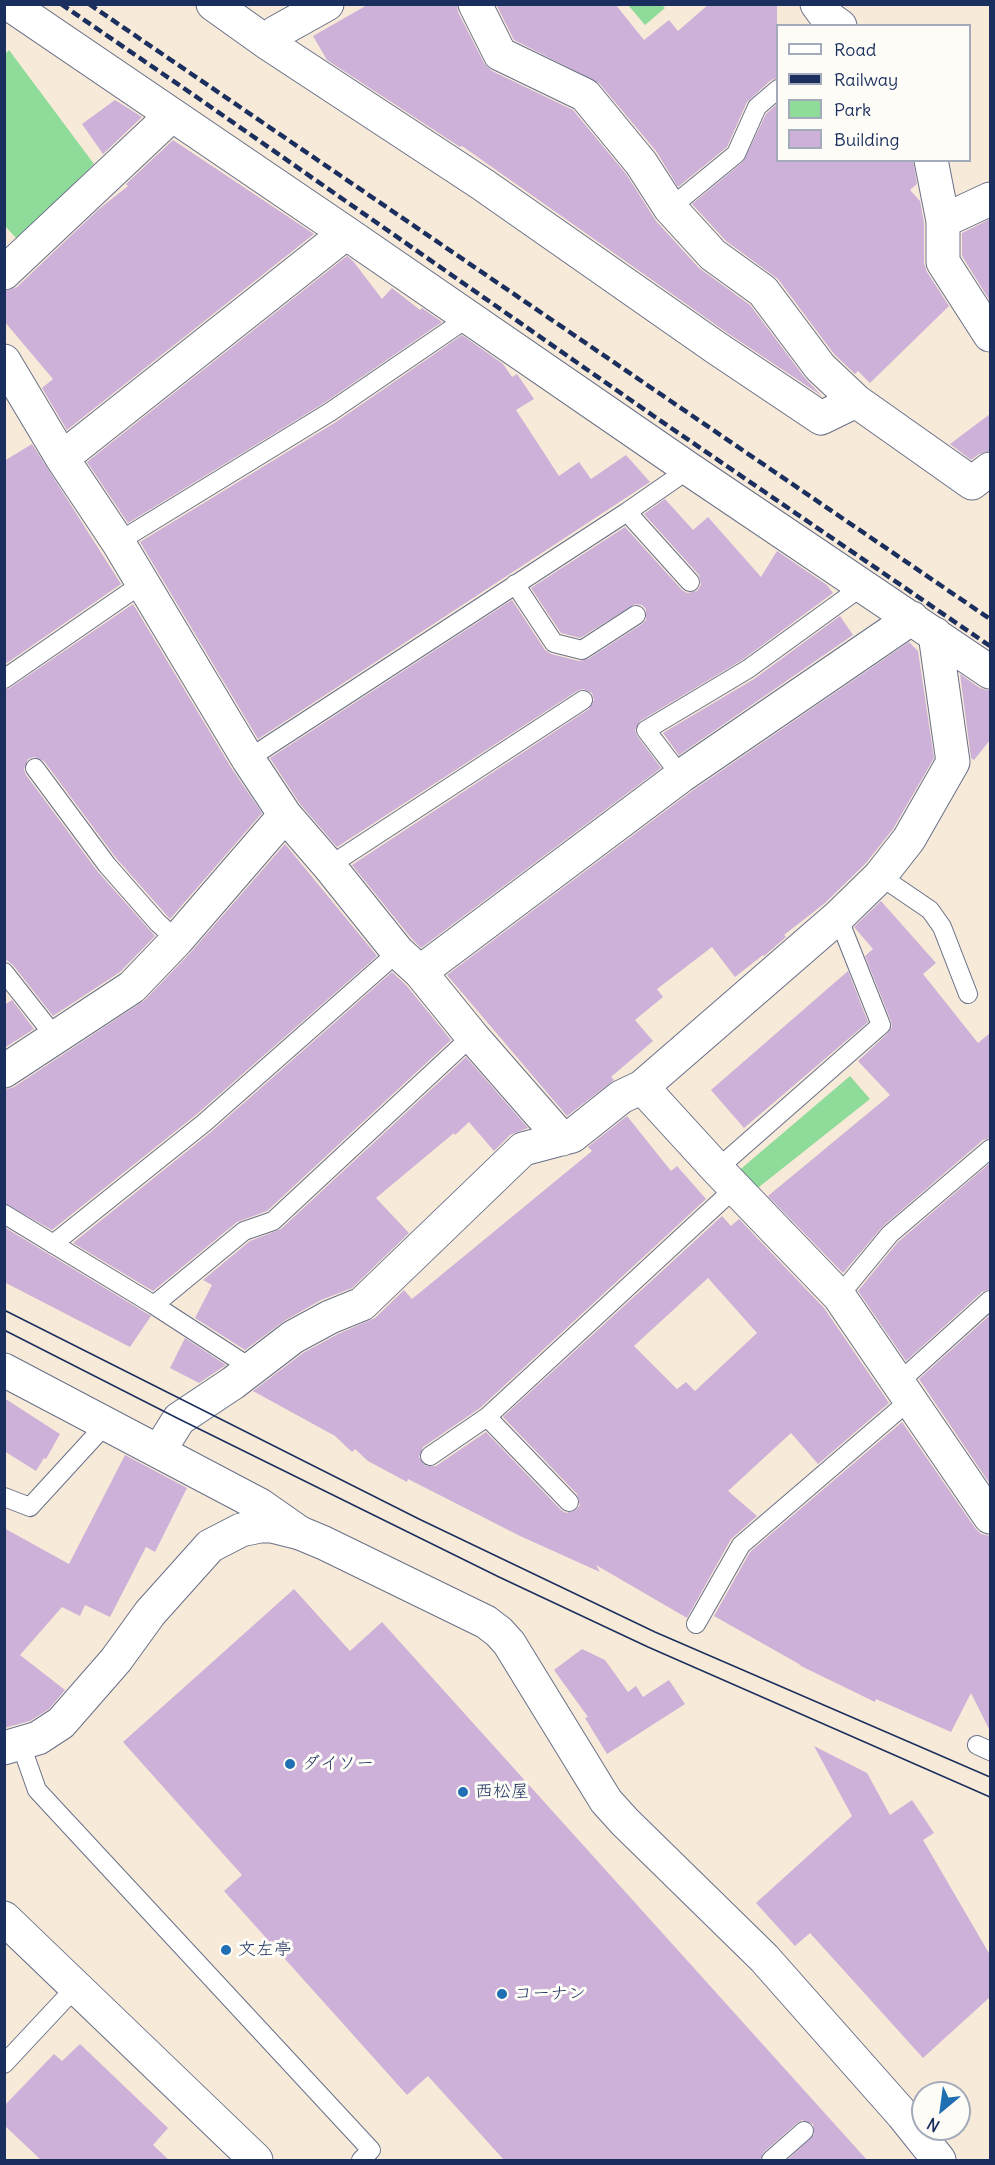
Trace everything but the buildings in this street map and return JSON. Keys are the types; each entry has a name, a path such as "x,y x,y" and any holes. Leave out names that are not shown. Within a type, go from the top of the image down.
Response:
{"street":[{"path":"4,13 8,4 990,672"},
{"path":"213,4 269,44 482,184 821,418 856,401"},
{"path":"269,44 275,33 327,4"},
{"path":"474,4 500,54 585,95 640,163 670,208 713,255 763,291 820,367 856,401 972,483 990,469"},
{"path":"817,4 825,15 837,24"},
{"path":"4,273 172,115"},
{"path":"931,162 943,220 943,262 990,335"},
{"path":"943,220 990,199"},
{"path":"62,458 346,233"},
{"path":"4,361 62,458 118,542 248,759 285,815 562,1139"},
{"path":"409,962 681,776 924,626"},
{"path":"159,1451 179,1419 233,1383 293,1337 330,1317 362,1304 523,1149 572,1136 621,1096 642,1087 838,917 880,876 909,838 953,762 924,626"},
{"path":"4,1071 132,987 177,940 285,815"},
{"path":"642,1087 726,1179 839,1296 990,1517"},
{"path":"4,1370 260,1504 300,1533 486,1622 499,1632 509,1643 606,1801 764,1958 903,2115 939,2160"},
{"path":"12,1745 38,1738 61,1723 116,1659 150,1613 210,1546 241,1530 260,1526 272,1526 300,1533"},
{"path":"4,1918 256,2160"}],"lane":[{"path":"670,208 736,154 757,107 776,89"},
{"path":"118,542 330,412 469,317"},
{"path":"248,759 627,512 689,469"},
{"path":"627,512 690,582"},
{"path":"4,679 143,583"},
{"path":"515,584 554,643 582,650 636,615"},
{"path":"681,776 646,730 748,669 864,585"},
{"path":"329,866 583,700"},
{"path":"35,768 107,865 158,923 177,940"},
{"path":"880,876 930,910 942,927 968,994"},
{"path":"430,1456 487,1417 881,1025 838,917"},
{"path":"53,1244 409,962"},
{"path":"4,972 56,1038"},
{"path":"154,1305 244,1231 273,1221 472,1036"},
{"path":"839,1296 890,1234 990,1149"},
{"path":"4,1214 154,1305 251,1368"},
{"path":"696,1623 741,1545 904,1391 990,1300"},
{"path":"487,1417 569,1502"},
{"path":"4,1497 30,1508 107,1424"},
{"path":"12,1745 37,1790 371,2150 361,2160"},
{"path":"4,2064 75,1988"},
{"path":"771,2160 804,2131"}],"green space":[{"path":"628,5 662,5 665,8 645,25"},
{"path":"9,50 94,164 17,239 5,226 4,55"},
{"path":"850,1076 870,1099 754,1191 736,1173"}],"tram line":[{"path":"4,1310 419,1519 655,1632 990,1777"},
{"path":"4,1330 499,1577 648,1647 990,1797"}],"railway":[{"path":"61,4 655,417 990,646"},
{"path":"89,4 990,619"}],"place":[{"name":"ダイソー","path":"290,1764"},
{"name":"西松屋","path":"463,1792"},
{"name":"文左亭","path":"226,1950"},
{"name":"コーナン","path":"502,1994"}]}
